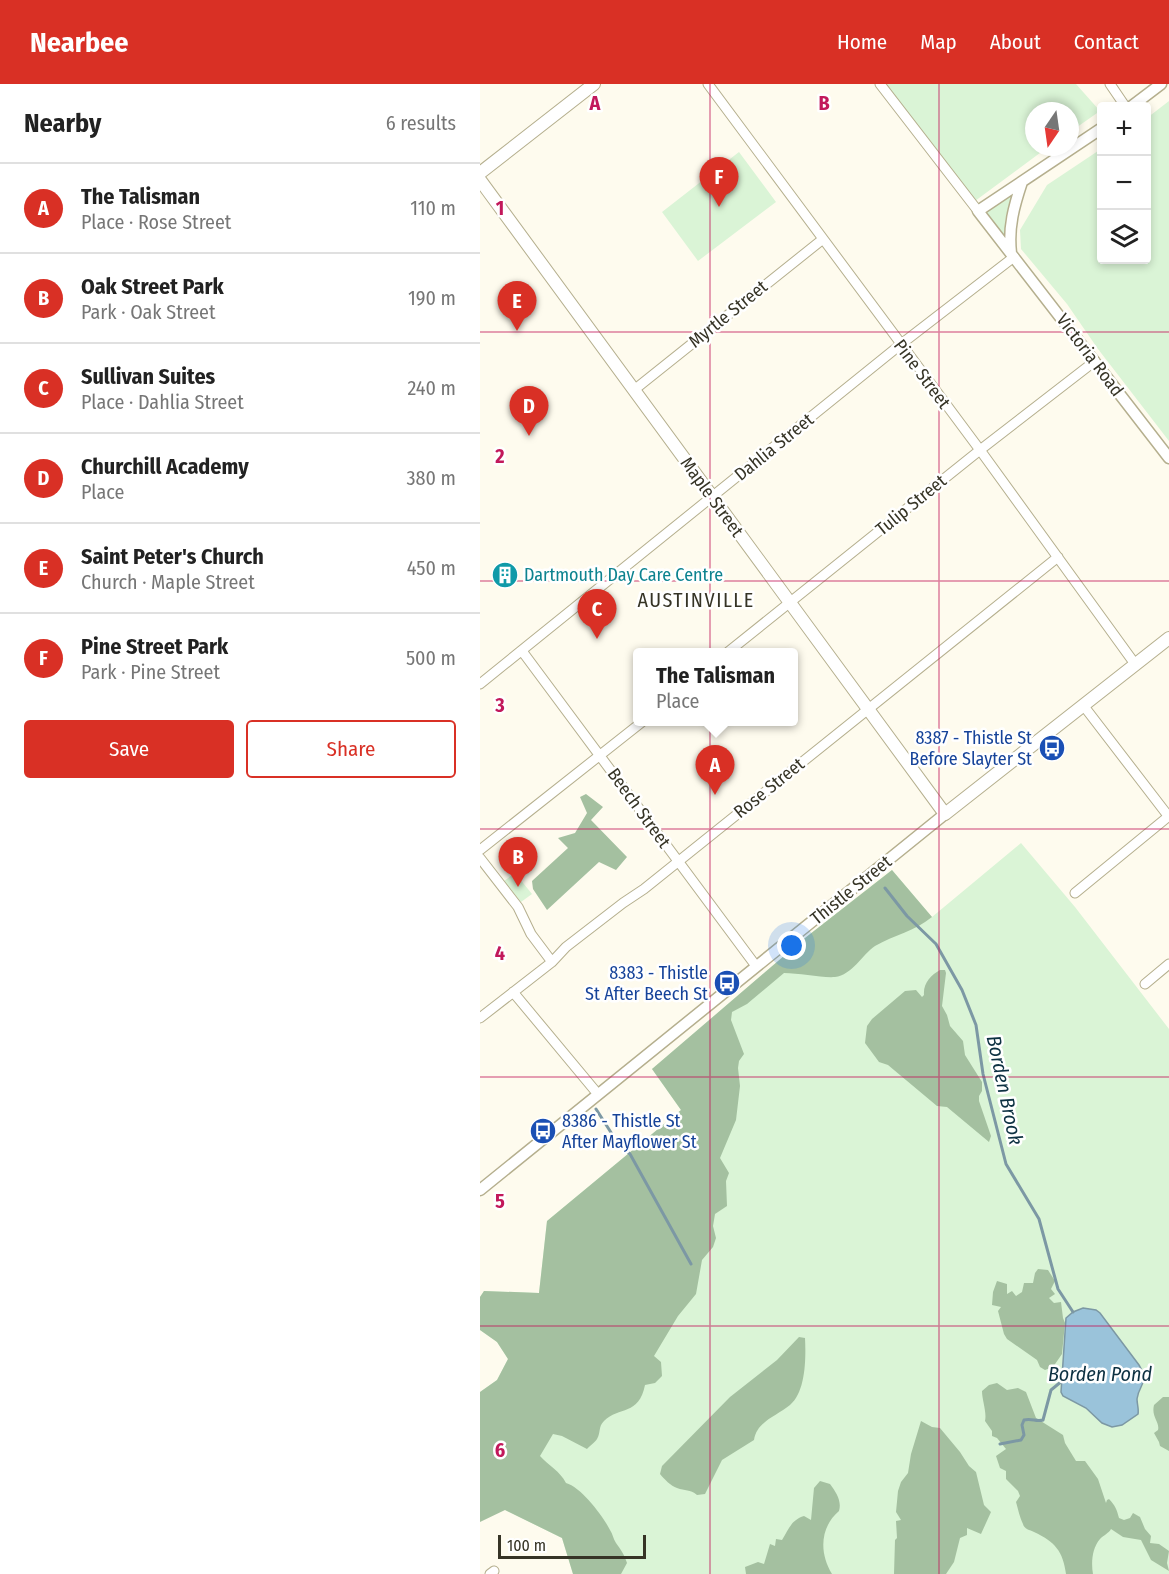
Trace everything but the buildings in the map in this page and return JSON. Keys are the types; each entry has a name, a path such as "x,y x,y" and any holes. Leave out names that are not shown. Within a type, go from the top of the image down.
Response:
{"main road":[{"path":"480,173 594,84"},
{"name":"Maple Street","path":"480,180 945,814"},
{"name":"Thistle Street","path":"945,814 1169,638"}],"street":[{"name":"Pine Street","path":"708,84 1136,664"},
{"name":"Victoria Road","path":"880,84 1169,458"},
{"path":"1110,84 1122,102"},
{"path":"1137,102 1161,84"},
{"path":"978,211 1097,131"},
{"path":"1012,255 1010,237 1012,213 1022,182"},
{"name":"Myrtle Street","path":"634,390 823,240"},
{"name":"Dahlia Street","path":"480,684 1012,255"},
{"name":"Tulip Street","path":"733,648 1095,361"},
{"name":"Rose Street","path":"480,1018 552,962 566,947 623,903 644,890 867,708 1058,557"},
{"name":"Beech Street","path":"522,651 756,966"},
{"path":"1075,893 1169,816 1083,705"},
{"path":"480,850 637,726"},
{"name":"Thistle Street","path":"480,1190 597,1093 945,814"},
{"path":"480,858 518,907 531,934 552,962"},
{"path":"1145,984 1169,964"},
{"path":"513,992 597,1093"}],"green space":[{"path":"884,84 1076,84 1097,108 1097,113 1079,126 1079,102 1025,102 1025,156 1036,156 975,201"},
{"path":"1169,101 1169,441 1098,349 1067,304 1021,249 1020,230 1047,185 1097,152 1097,264 1151,264 1151,115"},
{"path":"739,152 776,202 698,261 662,212"},
{"path":"1013,192 1006,216 1004,238 983,212"},
{"path":"586,794 603,807 591,820 627,857 616,870 599,862 547,910 533,889 532,881 568,848 558,838 575,833 587,813 580,797"},
{"path":"1021,843 1075,907 1169,1029 1169,1574 573,1574 562,1538 505,1510 480,1392 497,1380 508,1359 497,1342 480,1330 480,1297 484,1291 539,1293 547,1221 681,1110 652,1069 805,938 892,870 932,917"},
{"path":"892,870 932,917 919,926 875,946 847,973 830,977 784,973 747,1004 732,1012 731,1020 744,1054 739,1061 738,1068 740,1086 736,1120 720,1158 729,1173 726,1181 727,1206 715,1214 713,1226 716,1238 713,1247 702,1260 696,1294 678,1316 654,1356 661,1362 662,1376 655,1383 645,1385 638,1402 633,1406 604,1421 597,1439 587,1449 562,1436 553,1434 540,1456 558,1472 566,1483 585,1496 597,1510 627,1563 621,1574 573,1574 562,1538 505,1510 480,1522 480,1392 497,1380 508,1359 497,1342 480,1330 480,1297 484,1291 539,1293 547,1221 681,1110 652,1069 805,938"},
{"path":"515,873 532,894 521,902 504,881"},
{"path":"940,970 945,970 946,973 942,1006 950,1026 963,1041 965,1055 982,1082 979,1101 991,1136 989,1142 947,1107 937,1106 888,1065 879,1062 865,1043 867,1026 872,1019 905,991 916,990 922,997 928,980"},
{"path":"1038,1269 1048,1270 1055,1281 1051,1289 1055,1294 1049,1298 1054,1303 1061,1302 1065,1323 1062,1354 1053,1367 1045,1370 1040,1367 1037,1360 1007,1339 998,1311 1001,1307 992,1305 997,1281 1007,1284 1007,1294 1012,1291 1016,1296 1022,1292 1024,1283 1033,1283"},
{"path":"799,1337 805,1338 805,1364 799,1392 790,1405 763,1423 754,1440 722,1460 705,1494 697,1495 668,1482 660,1474 662,1466 730,1397 777,1360"},
{"path":"997,1383 1007,1390 1018,1388 1026,1392 1036,1418 1063,1435 1076,1461 1085,1461 1098,1479 1106,1503 1109,1499 1111,1501 1119,1518 1124,1520 1130,1518 1133,1513 1140,1517 1151,1536 1150,1543 1159,1544 1169,1551 1167,1563 1169,1571 1151,1560 1141,1540 1123,1537 1111,1529 1095,1547 1092,1560 1093,1574 1066,1574 1063,1559 1057,1548 1024,1526 1016,1502 1020,1496 1018,1491 1006,1479 1006,1471 1000,1468 996,1456 1006,1449 997,1438 992,1436 992,1431 985,1421 982,1391 989,1385"},
{"path":"1163,1397 1169,1397 1169,1451 1160,1446 1154,1433 1158,1427 1154,1405"},
{"path":"921,1421 932,1427 940,1428 976,1472 984,1505 991,1512 981,1534 967,1528 967,1535 960,1538 954,1562 946,1574 894,1574 896,1521 901,1520 896,1512 898,1491 908,1473"},
{"path":"820,1481 830,1484 840,1504 839,1511 825,1532 823,1549 832,1574 746,1574 745,1567 758,1562 764,1564 770,1544 775,1546 776,1539 782,1540 796,1520 804,1516 811,1520 814,1488"}],"water":[{"name":"Borden Pond","path":"1083,1308 1100,1313 1139,1365 1144,1376 1137,1399 1138,1414 1122,1425 1112,1427 1102,1423 1086,1408 1063,1396 1061,1392 1066,1318"}],"waterway":[{"name":"Borden Brook","path":"885,888 907,916 936,944 962,990 976,1025 983,1074 1006,1164 1039,1219 1058,1289 1073,1312"},
{"path":"596,1109 619,1145 630,1154 691,1264"},
{"path":"1000,1444 1021,1440 1024,1435 1022,1425 1024,1420 1043,1420 1051,1390 1062,1381"}],"place":[{"name":"Pine Street Park","path":"719,207"},
{"name":"Saint Peter's Church","path":"517,331"},
{"name":"Churchill Academy","path":"529,436"},
{"name":"Dartmouth Day Care Centre","path":"505,575"},
{"name":"Sullivan Suites","path":"597,639"},
{"name":"8387 - Thistle St Before Slayter St","path":"1052,748"},
{"name":"The Talisman","path":"715,795"},
{"name":"Oak Street Park","path":"518,887"},
{"name":"8383 - Thistle St After Beech St","path":"727,983"},
{"name":"8386 - Thistle St After Mayflower St","path":"543,1131"}],"district":[{"name":"AUSTINVILLE","path":"696,600"}]}
